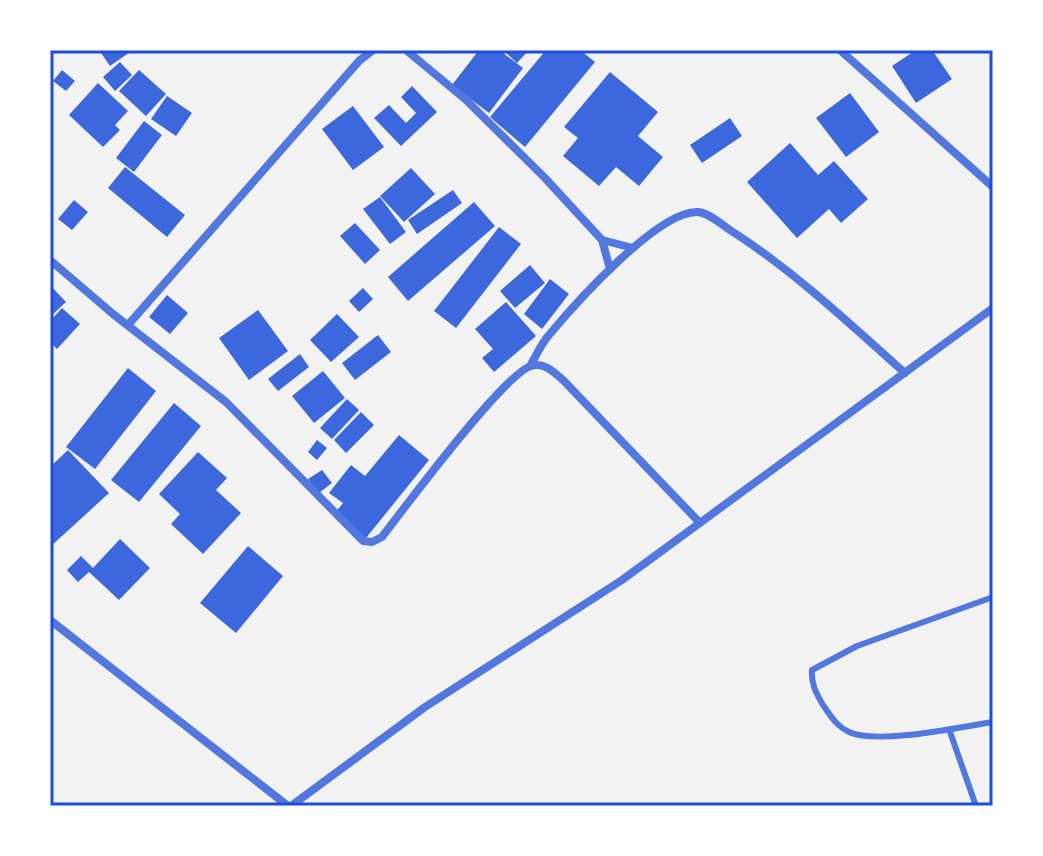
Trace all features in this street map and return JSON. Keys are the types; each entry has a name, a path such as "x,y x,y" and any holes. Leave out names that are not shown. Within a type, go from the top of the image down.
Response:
{"street":[{"path":"128,325 359,61 373,50"},
{"path":"406,50 465,99 545,178 602,240 610,269"},
{"path":"840,50 993,187"},
{"path":"530,366 547,338 610,269 661,226 698,212 711,217 797,277 905,373"},
{"path":"602,240 633,248"},
{"path":"50,260 226,402 320,495 353,533 368,543 382,537 515,375 530,366 541,365 563,380 700,523"},
{"path":"50,620 289,806 425,707 622,580 993,308"}],"lane":[{"path":"993,597 867,641 831,657 812,670 817,695 837,725 852,734 884,736 993,722"},
{"path":"949,729 976,806"}],"building":[{"path":"99,50 133,50 110,66"},
{"path":"479,50 499,50 523,68 489,113 452,85"},
{"path":"503,50 529,50 517,63"},
{"path":"546,50 580,50 595,62 525,147 490,117"},
{"path":"916,50 932,50 952,79 916,103 892,66"},
{"path":"120,62 132,75 115,91 103,77"},
{"path":"62,70 75,81 66,91 53,81"},
{"path":"139,70 166,94 146,116 119,91"},
{"path":"610,72 658,112 638,136 663,157 639,186 616,167 599,186 563,156 578,138 564,127"},
{"path":"98,83 128,111 115,125 120,130 103,147 69,115"},
{"path":"412,86 437,112 401,146 374,118 389,105 406,123 416,113 401,97"},
{"path":"850,93 879,132 846,157 816,118"},
{"path":"167,96 192,113 176,136 151,119"},
{"path":"353,106 384,147 353,170 322,129"},
{"path":"730,118 742,136 702,163 690,145"},
{"path":"144,121 162,135 134,172 116,158"},
{"path":"790,143 818,175 834,161 868,199 841,223 829,209 797,238 747,182"},
{"path":"125,167 185,215 167,237 108,188"},
{"path":"411,168 435,194 404,222 380,196"},
{"path":"453,190 462,203 417,234 408,220"},
{"path":"380,197 406,232 390,244 363,209"},
{"path":"74,200 88,212 72,230 58,219"},
{"path":"474,202 495,226 408,301 388,277"},
{"path":"355,223 380,250 365,264 340,236"},
{"path":"499,227 521,244 456,328 434,311"},
{"path":"530,265 545,283 515,308 500,291"},
{"path":"550,279 569,294 542,329 524,314"},
{"path":"50,285 66,302 50,317"},
{"path":"363,288 373,299 359,312 349,301"},
{"path":"167,295 188,313 170,334 149,317"},
{"path":"506,302 536,336 494,372 482,358 493,349 475,329"},
{"path":"62,308 80,324 57,349 50,342 50,321"},
{"path":"258,310 288,351 249,380 219,338"},
{"path":"337,314 359,337 331,362 310,340"},
{"path":"378,335 391,352 355,380 342,363"},
{"path":"300,354 309,367 278,391 268,379"},
{"path":"128,368 156,391 95,469 66,447"},
{"path":"323,371 345,398 314,423 292,396"},
{"path":"347,399 359,410 332,439 320,428"},
{"path":"174,403 201,426 139,502 111,480"},
{"path":"361,412 374,425 346,453 334,440"},
{"path":"399,435 429,460 366,538 335,513 343,503 329,493 351,465 365,476"},
{"path":"317,440 327,448 317,460 308,452"},
{"path":"68,450 109,493 50,547 50,467"},
{"path":"198,452 227,478 216,490 241,513 203,554 171,524 180,514 159,494"},
{"path":"322,470 332,483 319,493 308,479"},
{"path":"120,539 150,568 119,600 89,572 78,582 67,570 81,556 93,568"},
{"path":"248,546 283,576 236,633 200,603"}]}
